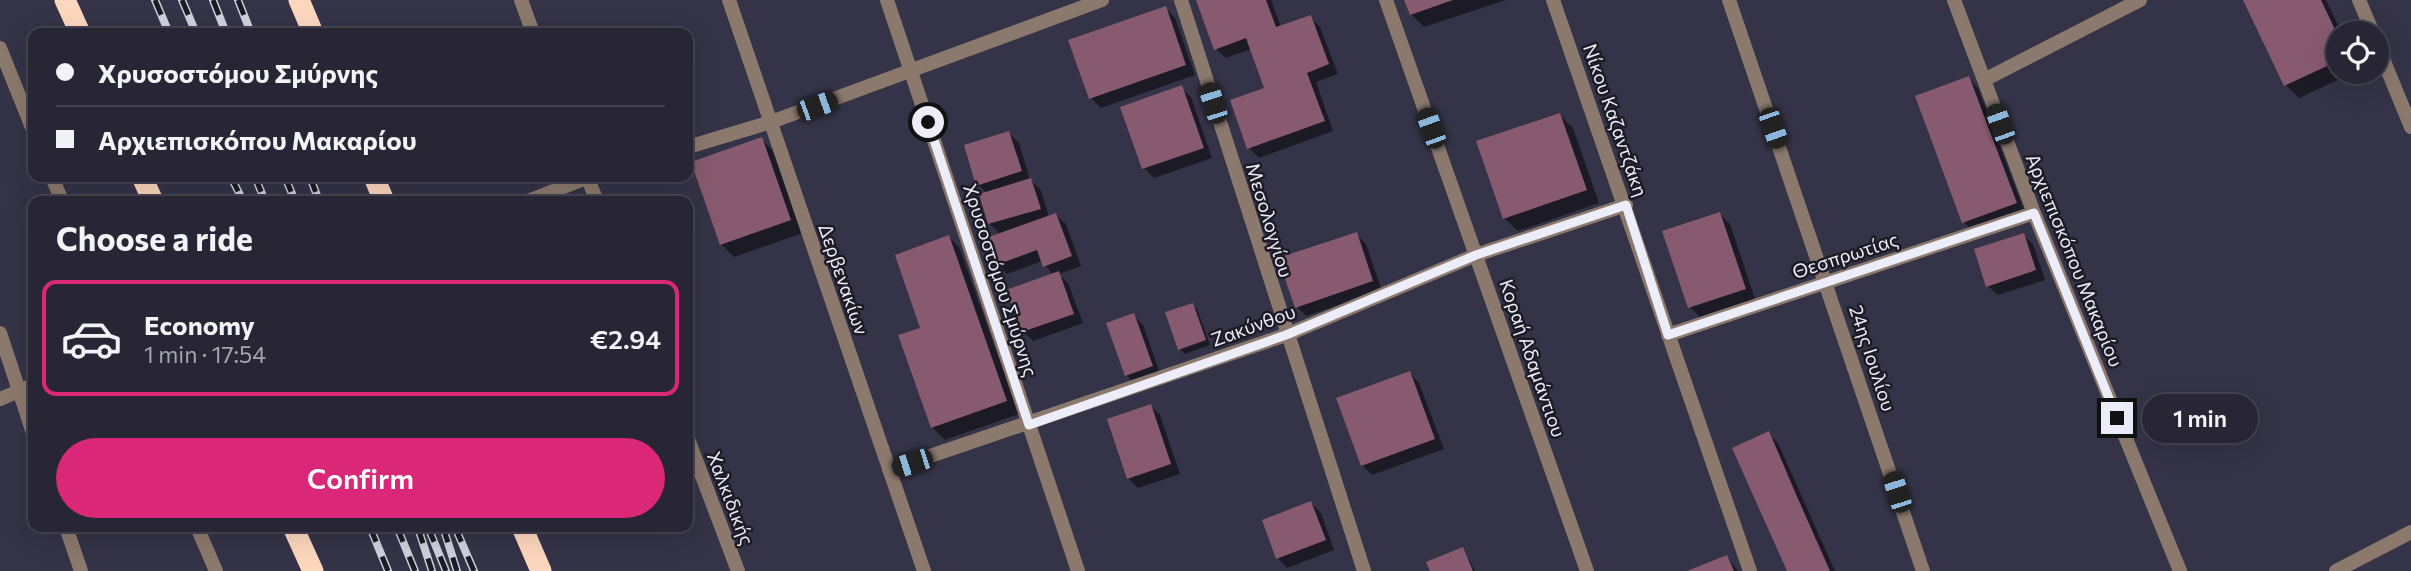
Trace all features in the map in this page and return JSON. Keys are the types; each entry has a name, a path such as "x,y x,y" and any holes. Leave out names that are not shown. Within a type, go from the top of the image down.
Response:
{"highway":[{"path":"65,0 78,28"},
{"path":"299,0 311,28"},
{"path":"295,532 313,571"},
{"path":"524,532 541,571"}],"street":[{"path":"521,0 531,28"},
{"name":"Δερβενακίων","path":"729,0 924,571"},
{"name":"Χρυσοστόμου Σμύρνης","path":"887,0 1078,571"},
{"path":"693,145 771,122 1102,0"},
{"name":"Μεσολογγίου","path":"1181,0 1286,335 1364,571"},
{"name":"Κοραή Αδαμάντιου","path":"1386,0 1587,571"},
{"name":"Νίκου Καζαντζάκη","path":"1553,0 1751,571"},
{"name":"24ης Ιουλίου","path":"1729,0 1827,281 1923,571"},
{"name":"Αρχιεπισκόπου Μακαρίου","path":"1954,0 2034,213 2180,571"},
{"path":"1984,80 2140,0"},
{"path":"2359,0 2368,21"},
{"path":"0,47 28,117"},
{"path":"2389,74 2411,127"},
{"path":"540,196 576,182"},
{"name":"Ζακύνθου","path":"889,470 1029,425 1286,335 1476,255 1626,205"},
{"name":"Θεσπρωτίας","path":"1668,335 2034,213"},
{"path":"0,333 28,418"},
{"path":"0,400 28,387"},
{"name":"Χαλκιδικής","path":"693,452 738,571"},
{"path":"68,532 81,571"},
{"path":"199,532 216,571"},
{"path":"2336,571 2411,532"}],"building":[{"path":"1196,0 1266,0 1276,27 1311,15 1329,64 1307,73 1325,121 1247,149 1230,100 1264,88 1246,38 1214,50"},
{"path":"1404,0 1453,0 1410,15"},
{"path":"2243,0 2321,0 2331,21 2326,21 2326,67 2284,86"},
{"path":"1166,6 1186,65 1089,99 1068,40"},
{"path":"1969,76 2017,203 1962,223 1915,96"},
{"path":"1182,85 1204,148 1142,169 1120,107"},
{"path":"1560,113 1587,190 1503,219 1476,141"},
{"path":"1009,131 1022,171 976,186 964,145"},
{"path":"762,137 791,220 720,245 693,161"},
{"path":"1031,178 1041,209 988,224 979,194"},
{"path":"1720,212 1746,289 1688,308 1662,231"},
{"path":"1056,213 1072,256 1043,267 1037,250 996,265 986,238"},
{"path":"1357,232 1373,281 1295,308 1278,258"},
{"path":"2024,233 2036,270 1986,287 1974,249"},
{"path":"949,235 1007,401 931,428 898,335 920,328 895,255"},
{"path":"1059,271 1074,314 1022,332 1006,290"},
{"path":"1193,303 1206,340 1178,350 1165,312"},
{"path":"1134,313 1153,366 1125,376 1106,323"},
{"path":"1410,371 1435,439 1361,466 1336,398"},
{"path":"1151,404 1171,464 1127,479 1107,419"},
{"path":"1769,431 1830,571 1787,571 1732,448"},
{"path":"1311,501 1326,540 1276,559 1262,520"},
{"path":"1463,547 1473,571 1430,571 1426,562"},
{"path":"1727,555 1734,571 1687,571"}],"railway":[{"path":"155,0 167,28"},
{"path":"182,0 194,28"},
{"path":"213,0 224,28"},
{"path":"238,0 249,28"},
{"path":"234,182 240,196"},
{"path":"257,182 263,196"},
{"path":"287,182 293,196"},
{"path":"312,182 317,196"},
{"path":"372,532 388,571"},
{"path":"399,532 415,571"},
{"path":"419,532 432,571"},
{"path":"430,532 446,571"},
{"path":"445,532 457,571"},
{"path":"457,532 474,571"}],"route":[{"path":"928,122 1029,425 1286,335 1476,255 1626,205 1668,335 2034,213 2117,418"}]}
